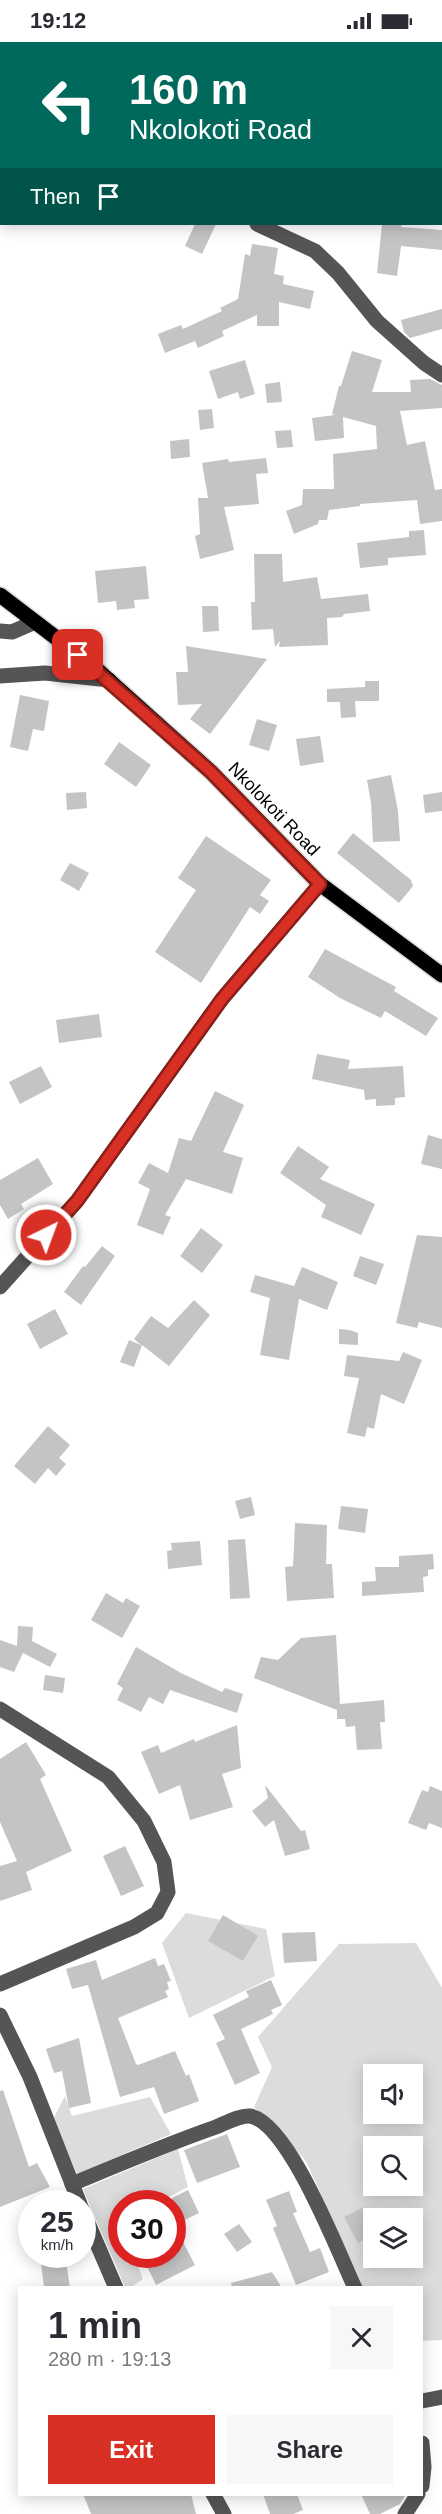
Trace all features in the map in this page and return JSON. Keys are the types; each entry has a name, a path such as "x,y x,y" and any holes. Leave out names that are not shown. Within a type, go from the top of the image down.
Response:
{"main road":[{"name":"Nkolokoti Road","path":"0,595 109,680 211,772 320,884 442,975"}],"street":[{"path":"259,225 315,251 338,273 378,321 424,363 442,375"},
{"path":"0,631 12,632 35,622"},
{"path":"0,676 45,673 109,680"},
{"path":"0,1287 77,1201 222,999 320,884"},
{"path":"0,1709 108,1777 144,1821 164,1862 168,1892 157,1913 134,1927 0,1984"},
{"path":"0,2015 30,2076 74,2190"},
{"path":"72,2184 186,2137 247,2116 258,2118 272,2129 299,2167 354,2286"},
{"path":"96,2242 115,2286"},
{"path":"423,2401 442,2397"},
{"path":"423,2456 423,2476"},
{"path":"214,2496 224,2514"},
{"path":"405,2514 417,2496"}],"shaded area":[{"path":"186,1913 266,1929 275,1976 189,2018 162,1943"},
{"path":"416,1943 442,1988 442,2340 423,2341 423,2286 363,2286 306,2161 254,2107 272,2067 258,2037 339,1944"},
{"path":"65,2096 72,2116 150,2097 171,2134 77,2174 53,2119"},
{"path":"178,2149 188,2187 182,2190 108,2190 108,2247 96,2219 96,2190 83,2190"},
{"path":"117,2268 139,2268 143,2279 132,2286 125,2286"}],"building":[{"path":"195,225 216,225 202,254 185,246"},
{"path":"382,225 442,230 442,250 401,246 397,276 377,273"},
{"path":"252,244 278,248 274,274 284,276 283,284 314,291 310,309 279,302 279,326 257,326 257,315 222,331 224,336 198,348 195,341 165,353 158,334 181,325 183,329 222,311 220,308 238,299 245,254 250,256"},
{"path":"442,309 442,329 410,338 404,332 401,320"},
{"path":"352,351 382,360 372,392 411,392 410,380 430,379 442,385 442,408 400,411 407,445 425,441 435,490 442,489 442,521 420,524 417,500 360,504 360,506 329,510 327,520 319,520 318,524 294,534 286,511 302,505 303,489 334,489 333,454 377,449 376,426 343,417 344,438 315,441 312,418 335,415 332,414 339,386 341,386"},
{"path":"245,360 255,394 240,399 238,392 218,399 209,371"},
{"path":"280,382 282,402 267,403 265,384"},
{"path":"212,409 214,428 200,430 198,410"},
{"path":"291,430 293,447 277,448 275,431"},
{"path":"189,439 190,457 171,459 170,441"},
{"path":"266,458 268,473 256,474 259,504 224,507 234,550 200,559 195,536 200,534 198,498 208,498 202,463 228,459 229,462"},
{"path":"424,530 426,555 388,558 388,565 360,568 357,543 409,537 409,531"},
{"path":"254,554 282,554 283,582 317,577 321,599 368,594 370,611 327,618 328,645 279,647 280,641 275,647 273,629 252,630 251,602 255,602"},
{"path":"146,566 149,599 134,600 135,608 117,610 116,601 98,603 95,571"},
{"path":"202,606 218,606 219,631 203,632"},
{"path":"186,646 267,659 210,734 190,719 202,704 178,705 176,672 188,672"},
{"path":"365,681 379,681 379,701 355,701 356,717 341,718 340,702 327,702 327,689 365,687"},
{"path":"20,695 49,701 44,731 33,729 28,751 10,747"},
{"path":"257,719 277,725 269,751 249,745"},
{"path":"320,736 324,762 300,766 296,739"},
{"path":"119,742 151,765 136,787 104,764"},
{"path":"391,775 398,811 400,841 373,842 367,780"},
{"path":"86,792 87,808 67,810 66,793"},
{"path":"442,792 442,811 425,813 423,795"},
{"path":"353,833 411,880 413,886 399,903 337,853"},
{"path":"206,836 271,880 260,895 269,901 260,914 250,907 201,983 155,952 196,890 178,878"},
{"path":"70,863 89,873 79,891 60,880"},
{"path":"325,949 396,987 394,991 438,1018 426,1036 385,1011 381,1018 340,998 308,977"},
{"path":"99,1014 102,1037 59,1043 56,1020"},
{"path":"317,1054 350,1060 348,1069 403,1066 405,1097 395,1098 395,1105 376,1106 376,1099 365,1100 364,1090 312,1079"},
{"path":"41,1066 52,1087 20,1104 9,1082"},
{"path":"215,1091 244,1105 223,1152 243,1158 232,1194 186,1179 165,1215 171,1217 163,1235 137,1225 150,1189 138,1183 149,1163 168,1173 179,1138 191,1141"},
{"path":"428,1135 442,1139 442,1169 421,1164"},
{"path":"298,1146 329,1167 320,1179 375,1204 361,1235 321,1217 326,1205 280,1173"},
{"path":"38,1158 53,1184 21,1204 24,1209 8,1219 0,1205 0,1180"},
{"path":"201,1228 223,1245 202,1273 180,1256"},
{"path":"417,1235 442,1237 442,1328 419,1322 417,1328 396,1323"},
{"path":"102,1246 115,1256 81,1305 64,1292 83,1266 85,1267"},
{"path":"360,1256 384,1264 376,1285 353,1276"},
{"path":"302,1267 338,1282 327,1310 299,1299 289,1360 260,1355 270,1298 250,1292 255,1275 294,1286"},
{"path":"194,1300 210,1315 169,1366 142,1345 134,1367 120,1362 129,1340 141,1345 134,1339 151,1316 168,1328"},
{"path":"55,1309 68,1334 40,1349 27,1324"},
{"path":"339,1329 358,1333 358,1345 339,1344"},
{"path":"403,1352 422,1360 404,1404 381,1394 374,1429 367,1427 365,1437 347,1433 359,1378 344,1376 347,1355 399,1361"},
{"path":"48,1426 70,1445 59,1458 66,1464 56,1476 48,1468 35,1484 14,1466"},
{"path":"251,1497 255,1515 240,1519 235,1501"},
{"path":"341,1506 368,1509 365,1533 338,1529"},
{"path":"295,1523 327,1525 326,1564 332,1564 334,1598 287,1601 285,1567 293,1566"},
{"path":"245,1539 250,1598 230,1599 228,1540"},
{"path":"200,1541 202,1565 168,1569 167,1551 172,1550 171,1543"},
{"path":"433,1554 434,1569 428,1570 428,1576 423,1577 424,1592 362,1596 362,1582 376,1581 375,1567 399,1567 399,1556"},
{"path":"106,1593 123,1603 126,1598 140,1606 122,1638 91,1620"},
{"path":"18,1626 33,1627 32,1641 57,1654 50,1667 23,1653 14,1672 0,1667 0,1640 17,1646"},
{"path":"336,1635 340,1704 384,1700 385,1722 380,1722 382,1749 357,1750 355,1726 346,1727 345,1719 337,1719 337,1710 254,1678 261,1657 278,1660 301,1638"},
{"path":"136,1647 181,1673 222,1692 225,1688 243,1694 237,1713 170,1690 163,1704 149,1697 141,1712 117,1700 123,1688 117,1684"},
{"path":"45,1675 65,1678 63,1693 43,1690"},
{"path":"237,1725 241,1768 222,1774 233,1807 190,1820 180,1785 159,1794 141,1752 158,1745 161,1753"},
{"path":"26,1742 46,1775 40,1779 72,1851 26,1872 32,1890 0,1901 0,1866 17,1861 0,1822 0,1759"},
{"path":"265,1785 301,1831 305,1830 310,1849 285,1856 274,1820 265,1827 252,1811 268,1798"},
{"path":"430,1786 442,1791 442,1828 429,1823 426,1830 408,1823 422,1790 428,1792"},
{"path":"125,1846 144,1886 121,1896 103,1856"},
{"path":"223,1915 258,1936 243,1961 208,1941"},
{"path":"315,1932 317,1961 284,1963 282,1933"},
{"path":"155,1958 158,1966 164,1964 171,1981 167,1982 169,1989 165,1991 168,1997 118,2018 136,2064 175,2051 186,2076 189,2074 199,2101 164,2114 154,2087 120,2097 88,1985 72,1989 66,1969 96,1960 102,1980"},
{"path":"271,1980 282,2005 271,2010 273,2014 241,2029 260,2073 235,2085 216,2043 225,2039 213,2015 249,1997 246,1991"},
{"path":"79,2038 91,2103 69,2108 62,2071 54,2073 46,2049"},
{"path":"3,2090 29,2167 37,2163 50,2187 42,2190 18,2190 18,2200 0,2207 0,2091"},
{"path":"227,2134 240,2167 197,2183 184,2150"},
{"path":"188,2190 199,2213 186,2219 186,2191"},
{"path":"289,2191 297,2212 293,2213 310,2252 320,2248 329,2272 296,2285 273,2228 277,2226 266,2200"},
{"path":"364,2207 363,2240 358,2243 344,2217"},
{"path":"239,2224 252,2242 237,2252 224,2234"},
{"path":"186,2248 195,2265 156,2285 148,2268 186,2268"},
{"path":"42,2268 67,2268 70,2286 44,2286"},
{"path":"272,2272 281,2286 232,2286 231,2283"},
{"path":"84,2496 192,2496 196,2514 91,2514"},
{"path":"264,2496 298,2496 303,2510 293,2514 270,2514"},
{"path":"362,2496 405,2496 400,2504 380,2514 370,2514"}],"route":[{"path":"46,1235 77,1201 222,999 320,884 211,772 78,655"}]}
